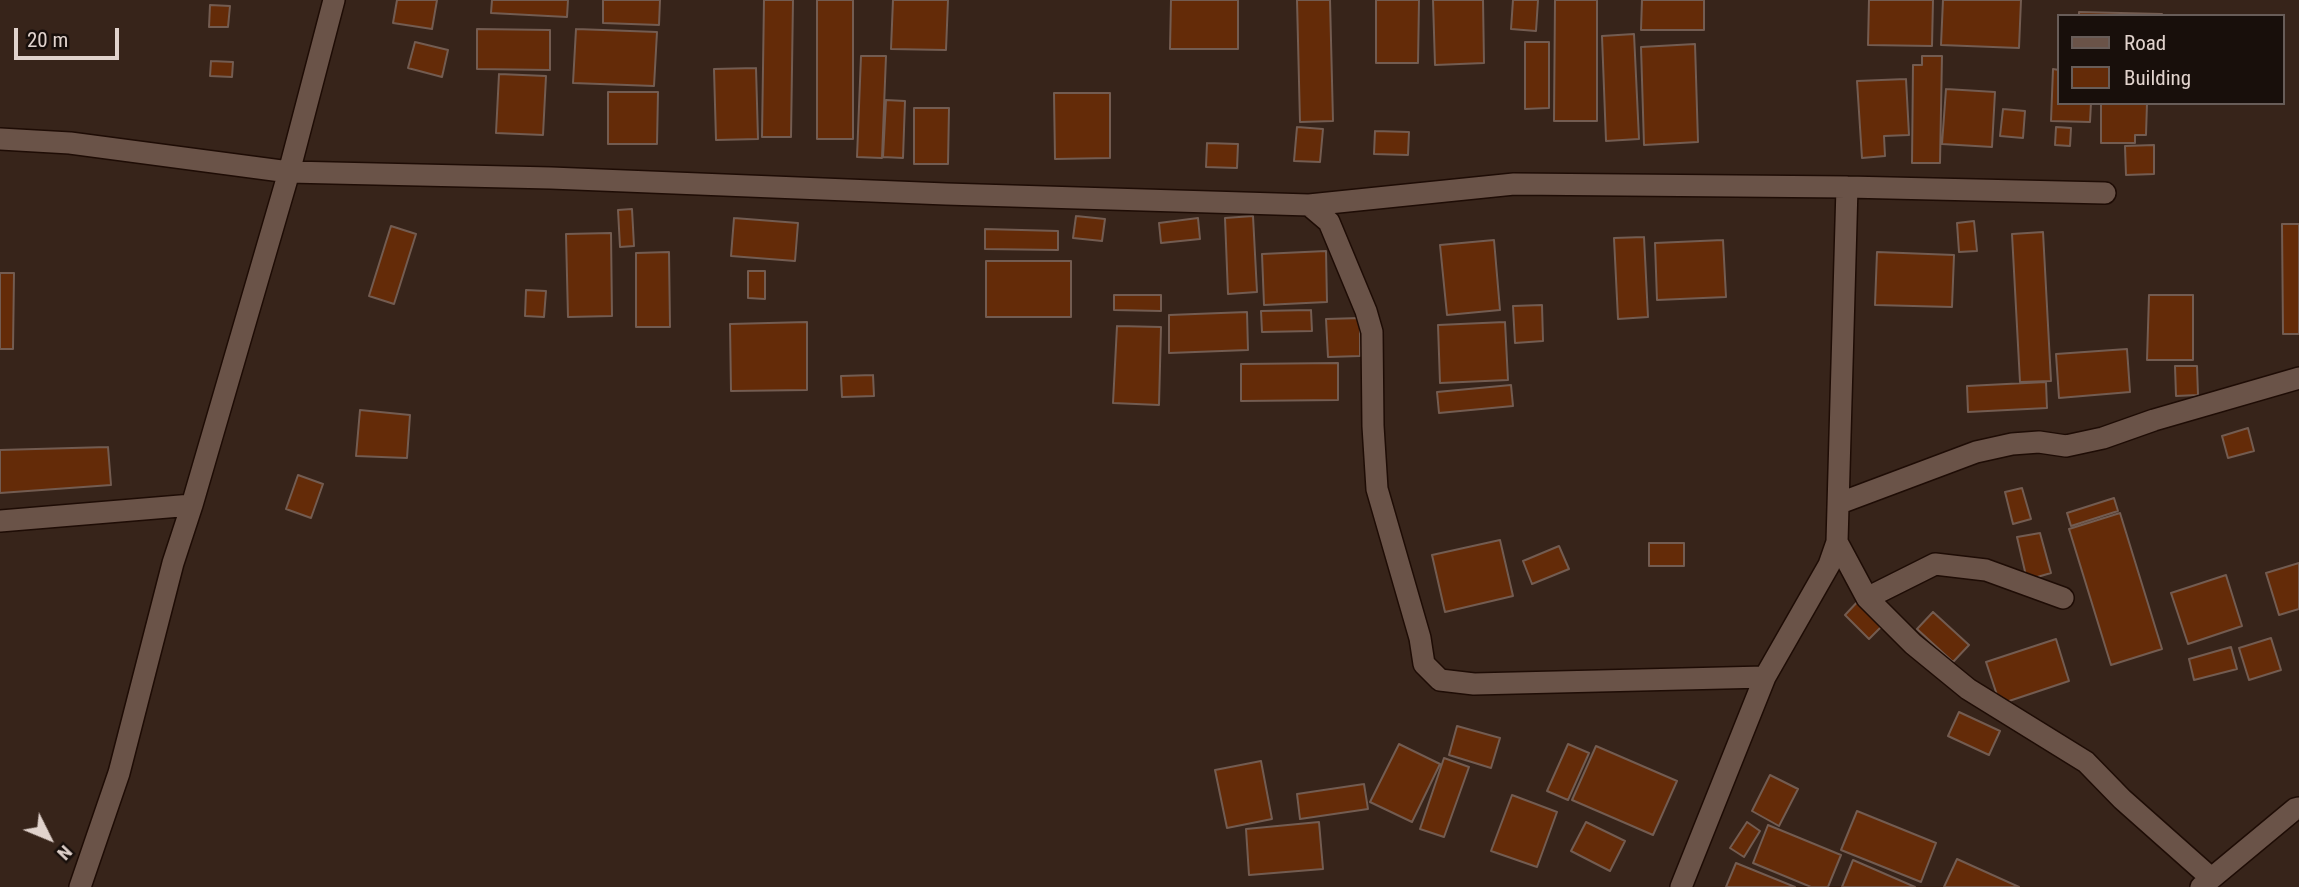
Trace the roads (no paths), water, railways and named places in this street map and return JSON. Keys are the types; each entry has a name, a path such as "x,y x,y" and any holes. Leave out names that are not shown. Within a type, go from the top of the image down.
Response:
{"street":[{"path":"80,887 119,773 173,563 289,172 334,0"},
{"path":"0,139 70,143 289,172 551,178 1309,205 1514,184 2105,192"},
{"path":"1681,887 1765,677 1829,565 1838,542 1847,187"},
{"path":"1309,205 1329,222 1372,332 1377,489 1420,638 1424,664 1440,680 1474,684 1765,677"},
{"path":"1840,503 1976,452 2012,444 2039,442 2066,446 2103,438 2154,420 2299,378"},
{"path":"0,521 192,505"},
{"path":"1838,542 1867,598 1913,644 1968,689 2086,762 2206,882 2299,808"},
{"path":"1867,598 1935,564 1986,570 2063,598"}]}
